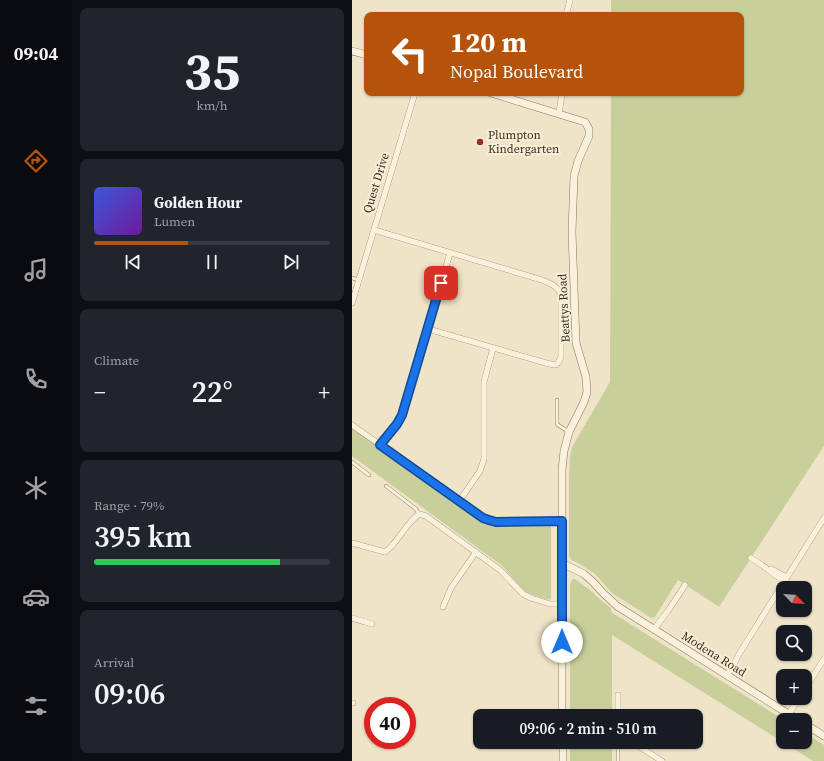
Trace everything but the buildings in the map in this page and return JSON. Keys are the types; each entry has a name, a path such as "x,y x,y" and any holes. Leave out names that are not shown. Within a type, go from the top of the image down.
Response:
{"street":[{"path":"567,12 570,0"},
{"path":"352,51 364,54"},
{"name":"Quest Drive","path":"352,303 413,96"},
{"path":"501,96 559,114 562,96"},
{"name":"Beattys Road","path":"559,114 585,122 589,129 589,136 578,161 574,176 572,232 576,343 586,377 587,392 584,402 569,432 564,451 562,470 562,709"},
{"path":"374,230 542,280 553,284 559,289 561,295 560,357 558,362 554,365 428,329"},
{"path":"380,445 397,424 402,415 450,253"},
{"path":"460,500 480,471 484,459 484,382 493,348"},
{"path":"352,425 460,500 483,518 496,522 562,521"},
{"path":"352,543 385,552 391,548 413,518 419,514 426,516 500,570 523,594 550,604 562,604"},
{"path":"726,674 732,662 739,654 823,521"},
{"path":"443,607 451,588 476,552"},
{"path":"751,558 775,575 785,579"},
{"name":"Modena Road","path":"562,563 584,574 617,606"},
{"name":"Modena Road","path":"562,572 572,572 579,576 590,584 605,600 656,630 787,713"},
{"path":"656,630 660,620 668,611 685,585"},
{"path":"352,618 372,624"},
{"path":"812,678 824,659"},
{"path":"618,695 618,709"},
{"path":"812,728 824,736"},
{"path":"562,749 562,761"},
{"path":"643,749 662,761"}],"lane":[{"path":"352,278 359,280"},
{"path":"557,400 557,424 569,432"},
{"path":"352,462 369,475"},
{"path":"386,486 416,509 419,514"},
{"path":"618,749 618,761"}],"green space":[{"path":"611,0 824,0 824,446 719,607 678,580 655,617 651,618 612,593 595,574 571,560 569,555 569,475 572,447 610,382 611,96 744,96 744,12 611,12"},
{"path":"352,425 489,520 551,521 550,600 528,593 517,584 501,565 352,456"},
{"path":"575,579 589,589 611,608 611,612 776,715 776,738 612,635 612,709 570,709 571,581"},
{"path":"812,737 824,745 824,761 813,761 794,749 812,749"},
{"path":"570,749 612,749 612,761 570,761"}],"place":[{"name":"Plumpton Kindergarten","path":"480,142"}],"route":[{"path":"441,283 402,415 397,424 380,445 460,500 483,518 496,522 562,521 562,642"}]}
